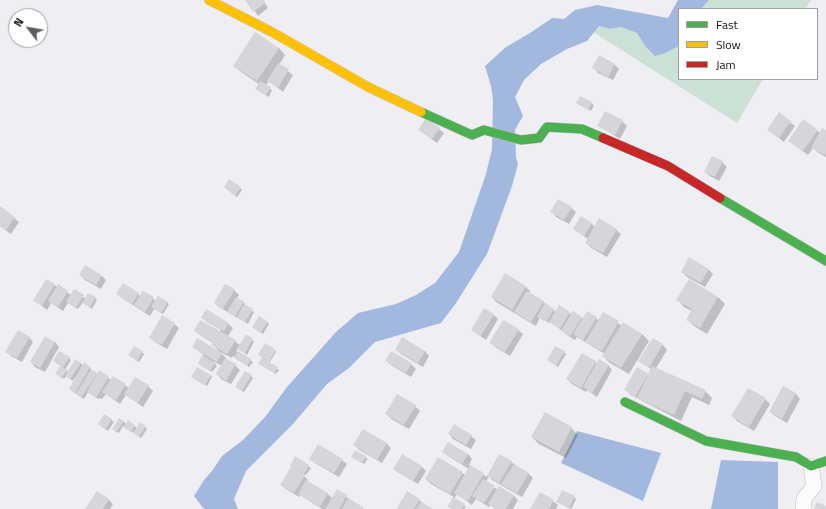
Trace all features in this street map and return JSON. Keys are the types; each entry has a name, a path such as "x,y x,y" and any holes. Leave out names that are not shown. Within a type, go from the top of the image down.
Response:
{"street":[{"path":"209,0 272,32 375,90 472,135 484,130 521,140 539,138 547,127 582,129 668,166 826,261"},
{"path":"626,402 706,441 796,457 811,466 826,461"},
{"path":"803,509 804,499 814,486 811,466"}],"green space":[{"path":"709,0 811,0 806,8 702,8"},
{"path":"599,26 610,29 621,27 637,33 645,46 665,53 678,46 678,80 762,80 737,123 593,32"}],"water":[{"path":"678,0 709,0 702,8 678,8 678,46 665,53 655,56 645,46 637,33 621,27 610,29 599,26 587,41 567,49 541,64 524,80 515,97 523,116 515,130 516,157 518,164 512,186 487,254 456,303 441,323 375,342 349,368 327,384 293,424 246,471 234,499 238,509 204,509 194,496 204,480 222,456 243,440 265,417 287,387 336,332 358,313 396,304 416,295 435,283 459,252 486,174 492,149 493,100 491,86 485,66 506,47 552,18 564,19 575,10 597,5 668,18"},
{"path":"577,431 661,453 643,501 561,463"},
{"path":"721,460 778,462 778,509 711,509"}],"building":[{"path":"245,0 263,0 265,3 253,12"},
{"path":"255,32 279,48 257,81 233,66"},
{"path":"599,55 615,64 608,77 592,68"},
{"path":"278,63 289,69 278,88 267,81"},
{"path":"260,81 271,87 266,95 255,89"},
{"path":"580,96 592,102 588,110 576,103"},
{"path":"605,111 623,120 615,135 597,126"},
{"path":"779,112 791,121 779,138 767,130"},
{"path":"426,118 440,128 432,139 418,130"},
{"path":"803,119 818,130 803,151 788,141"},
{"path":"822,128 826,130 825,155 811,148"},
{"path":"712,156 723,161 715,177 704,172"},
{"path":"229,179 241,187 235,196 224,187"},
{"path":"558,199 572,207 564,220 550,212"},
{"path":"0,206 15,217 6,230 0,226"},
{"path":"581,216 592,223 584,236 573,229"},
{"path":"599,218 617,229 603,253 585,243"},
{"path":"689,257 709,269 701,283 681,272"},
{"path":"85,265 102,275 96,285 79,275"},
{"path":"505,273 526,286 512,310 491,297"},
{"path":"46,279 55,284 42,306 33,301"},
{"path":"689,279 718,297 700,328 686,320 692,309 676,300"},
{"path":"123,283 139,293 132,304 116,294"},
{"path":"58,284 68,291 58,307 48,301"},
{"path":"225,284 235,289 223,309 214,303"},
{"path":"74,289 84,295 76,308 66,302"},
{"path":"143,291 154,297 145,312 134,305"},
{"path":"527,291 544,301 531,322 514,312"},
{"path":"88,293 96,297 90,307 82,303"},
{"path":"158,296 168,302 161,313 151,307"},
{"path":"236,297 244,301 235,317 227,312"},
{"path":"545,303 554,309 546,322 537,317"},
{"path":"244,304 253,309 245,322 237,317"},
{"path":"559,305 570,312 560,329 549,322"},
{"path":"484,308 494,314 481,336 471,330"},
{"path":"206,309 229,323 224,331 201,318"},
{"path":"573,311 582,317 570,336 561,331"},
{"path":"587,311 597,317 583,340 573,334"},
{"path":"603,312 619,321 602,351 585,342"},
{"path":"162,315 175,323 162,345 149,338"},
{"path":"259,316 268,322 260,333 252,327"},
{"path":"200,320 236,340 227,354 211,345 213,342 194,331"},
{"path":"503,320 519,329 505,352 489,343"},
{"path":"623,322 642,334 621,368 602,356"},
{"path":"18,330 30,337 17,358 5,352"},
{"path":"246,334 253,339 245,353 237,349"},
{"path":"45,336 55,342 40,368 30,362"},
{"path":"402,337 425,351 418,363 395,350"},
{"path":"197,338 222,353 217,362 192,347"},
{"path":"653,338 663,344 649,368 638,361"},
{"path":"265,343 275,349 268,361 258,355"},
{"path":"134,346 143,351 137,361 128,355"},
{"path":"555,346 565,351 556,366 547,360"},
{"path":"59,351 70,357 63,367 67,370 62,378 55,374 61,365 53,361"},
{"path":"238,351 251,359 247,366 234,358"},
{"path":"391,351 412,363 406,373 385,361"},
{"path":"582,353 596,361 581,388 566,379"},
{"path":"202,355 215,363 210,371 198,364"},
{"path":"225,358 236,364 226,381 216,374"},
{"path":"262,358 278,367 274,373 258,364"},
{"path":"75,359 81,363 70,379 65,376"},
{"path":"599,359 609,365 592,393 583,387"},
{"path":"84,362 90,367 75,393 69,389"},
{"path":"652,366 706,390 702,399 685,391 674,415 637,398"},
{"path":"197,367 211,375 205,385 191,377"},
{"path":"637,367 648,374 635,397 624,390"},
{"path":"91,369 97,373 81,398 76,394"},
{"path":"99,370 109,376 96,398 87,392"},
{"path":"245,371 252,375 242,391 235,387"},
{"path":"113,376 126,384 116,400 102,392"},
{"path":"135,377 149,385 138,403 124,394"},
{"path":"783,386 796,393 782,419 769,412"},
{"path":"748,388 766,398 749,427 731,416"},
{"path":"397,394 416,405 404,425 385,414"},
{"path":"545,412 572,427 559,452 531,437"},
{"path":"104,414 112,419 106,429 98,424"},
{"path":"119,418 124,421 116,432 112,429"},
{"path":"128,420 135,425 131,432 123,427"},
{"path":"140,422 146,426 139,437 133,433"},
{"path":"454,424 472,435 466,445 448,434"},
{"path":"363,429 387,443 377,460 353,445"},
{"path":"448,442 468,454 462,464 442,452"},
{"path":"318,444 343,459 334,473 309,459"},
{"path":"355,450 366,456 362,463 351,457"},
{"path":"402,454 422,466 413,481 393,469"},
{"path":"499,454 512,461 499,483 487,476"},
{"path":"295,456 309,465 304,474 290,466"},
{"path":"438,457 463,472 450,494 425,479"},
{"path":"514,464 529,473 517,493 501,484"},
{"path":"470,465 484,473 468,501 454,493"},
{"path":"291,467 305,475 294,493 280,485"},
{"path":"483,479 495,486 484,503 472,496"},
{"path":"306,480 328,493 320,507 298,494"},
{"path":"499,486 514,495 506,509 497,509 488,504"},
{"path":"337,489 347,495 339,509 326,508"},
{"path":"562,490 575,496 569,508 556,502"},
{"path":"97,491 109,499 103,509 85,509"},
{"path":"407,491 420,499 414,509 398,509 397,508"},
{"path":"540,492 554,500 549,509 530,509"},
{"path":"453,497 465,504 462,509 452,509 447,507"},
{"path":"348,498 363,507 362,509 342,509"},
{"path":"421,502 433,509 416,509"},
{"path":"817,502 826,506 826,509 814,509"}],"traffic: fast":[{"path":"421,112 472,135 484,130 521,140 539,138 547,127 582,129 603,138"},
{"path":"720,198 826,261"},
{"path":"625,402 706,441 796,457 811,466 826,461"}],"traffic: slow":[{"path":"209,0 272,32 368,87 421,112"}],"traffic: jam":[{"path":"603,138 668,166 720,198"}]}
